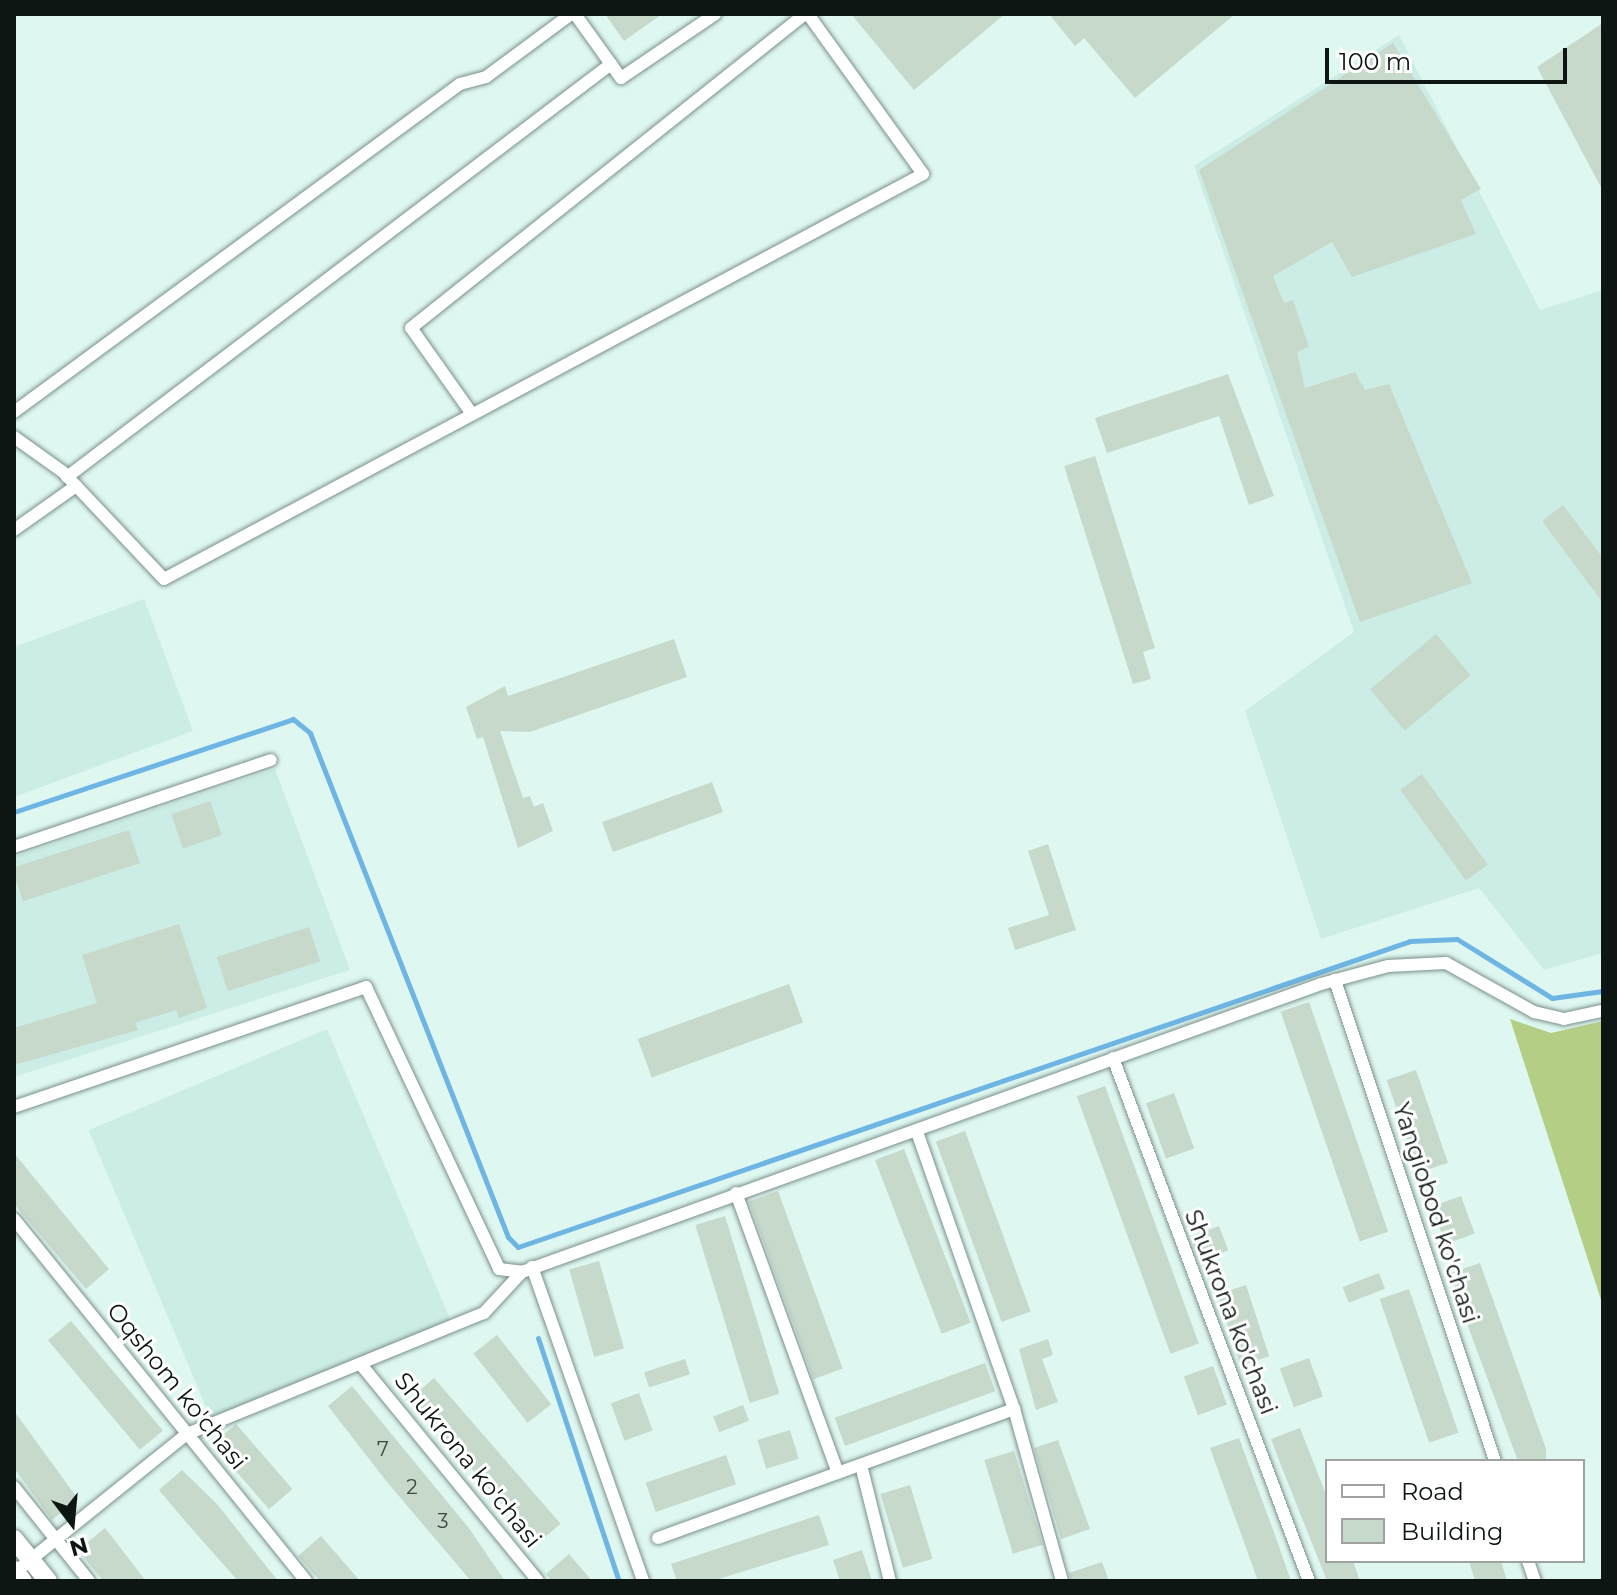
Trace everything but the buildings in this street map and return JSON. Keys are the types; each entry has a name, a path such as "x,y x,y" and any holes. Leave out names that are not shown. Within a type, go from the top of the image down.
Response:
{"main road":[{"path":"14,1539 19,1571 48,1581"}],"street":[{"path":"14,412 460,84 486,77 573,14 621,78 715,14"},
{"path":"14,437 72,481 164,579 923,174 807,14 411,328 472,414"},
{"path":"14,530 72,481 611,64"},
{"path":"14,847 271,760"},
{"path":"14,1107 366,987 499,1269 527,1270 1335,980 1446,963 1534,1012 1564,1019 1603,1011"},
{"name":"Yangiobod ko'chasi","path":"1335,980 1494,1459"},
{"name":"Shukrona ko'chasi","path":"1113,1058 1309,1581"},
{"path":"917,1132 1014,1409 1062,1581"},
{"path":"736,1193 838,1473"},
{"name":"Oqshom ko'chasi","path":"14,1219 306,1581"},
{"path":"19,1571 187,1434 363,1367 484,1313 527,1270"},
{"path":"527,1270 643,1581"},
{"name":"Shukrona ko'chasi","path":"363,1367 538,1581"},
{"path":"658,1538 1014,1409"},
{"path":"861,1465 890,1581"},
{"path":"14,1487 89,1581"}],"shaded area":[{"path":"1399,35 1540,310 1603,290 1603,953 1544,970 1479,888 1321,939 1245,711 1354,632 1194,166"},
{"path":"144,599 193,731 14,797 14,647"},
{"path":"275,769 350,970 14,1077 14,857"},
{"path":"327,1029 451,1321 212,1422 89,1130"}],"green space":[{"path":"1510,1019 1551,1033 1603,1021 1603,1306"}],"waterway":[{"path":"14,812 293,719 310,733 508,1237 518,1247 1410,941 1457,939 1552,998 1603,991"},
{"path":"538,1338 619,1581"}]}
